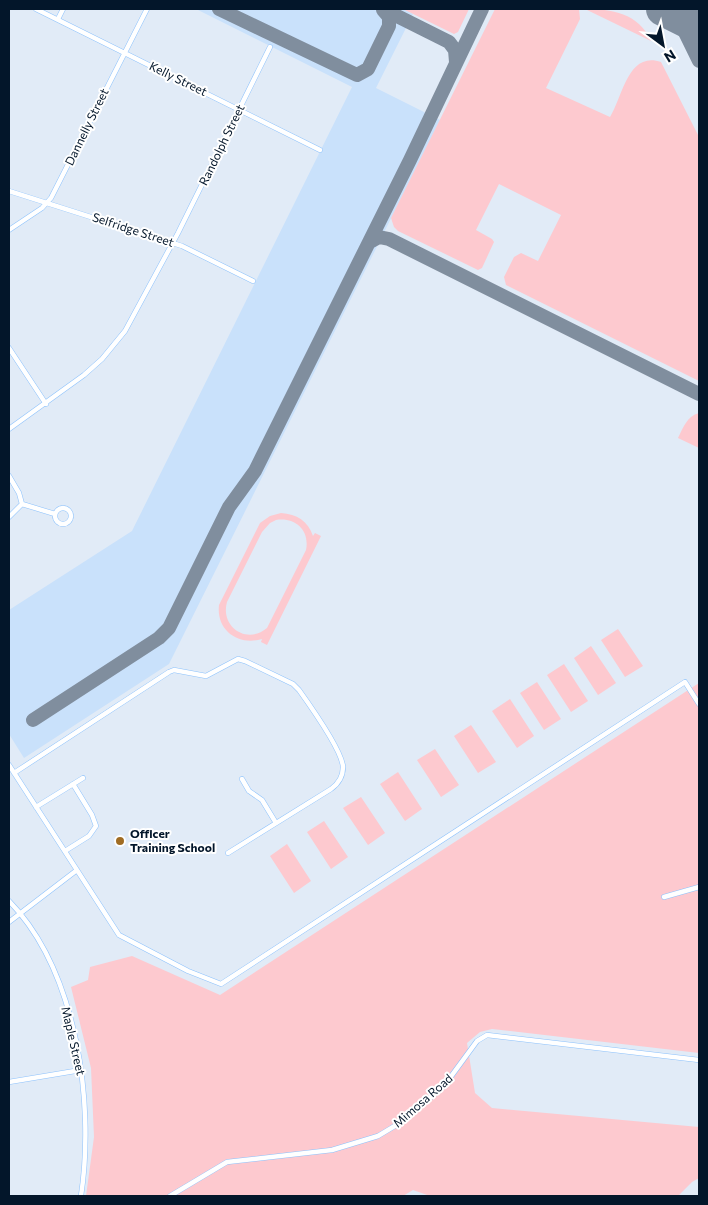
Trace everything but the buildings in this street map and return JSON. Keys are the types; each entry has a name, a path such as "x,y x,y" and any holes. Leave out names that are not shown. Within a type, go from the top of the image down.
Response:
{"street":[{"name":"Kelly Street","path":"36,9 320,150"},
{"path":"58,19 63,9"},
{"name":"Dannelly Street","path":"9,230 47,203 147,9"},
{"name":"Randolph Street","path":"9,429 84,375 112,348 132,319 270,46"},
{"name":"Selfridge Street","path":"9,190 172,242 253,282"},
{"path":"9,348 46,404"},
{"path":"9,476 19,493 22,504"},
{"path":"22,504 55,514"},
{"path":"9,517 22,504"},
{"path":"14,773 171,671 206,676 230,662 241,660 296,687 342,759 342,776 336,786 228,853"},
{"path":"9,765 113,928 122,938 188,971 221,984 685,682 699,704"},
{"path":"36,807 83,778"},
{"path":"242,779 249,791 262,800 276,823"},
{"path":"65,851 89,836 96,826 92,815 73,784"},
{"path":"9,922 77,870"},
{"path":"664,896 699,887"},
{"name":"Maple Street","path":"9,901 20,913 36,938 58,986 71,1025 81,1070 86,1128 81,1196"},
{"name":"Mimosa Road","path":"170,1196 227,1162 332,1150 378,1136 403,1121 444,1086 477,1041 487,1035 699,1060"},
{"path":"9,1082 81,1070"}],"shaded area":[{"path":"196,9 403,9 413,14 376,88 440,120 169,664 24,758 9,734 9,610 132,531 352,87"},
{"path":"403,9 469,9 458,32 454,34"},
{"path":"495,9 579,9 580,19 546,88 610,117 623,87 634,69 641,63 650,60 661,62 699,137 699,381 506,285 504,277 514,257 521,253 538,261 561,215 499,184 476,230 494,242 482,268 478,270 398,231 394,227 391,218"},
{"path":"585,9 605,10 623,14 639,24 651,41"},
{"path":"699,413 699,448 678,438 688,420"},
{"path":"281,513 292,515 305,522 313,536 315,533 321,536 267,645 261,642 262,639 253,641 237,638 225,629 219,614 219,605 260,523 270,516","holes":["276,520 295,523 304,531 307,543 306,550 267,628 259,633 244,634 231,626 227,619 227,602 262,532 270,523"]},
{"path":"618,629 643,666 625,677 601,640"},
{"path":"591,646 616,683 598,695 574,658"},
{"path":"564,664 588,701 571,712 547,675"},
{"path":"537,682 561,719 544,730 520,693"},
{"path":"699,683 699,1053 492,1029 480,1032 467,1043 475,1093 492,1108 699,1127 699,1178 692,1182 678,1196 430,1196 413,1190 403,1196 86,1196 94,1137 91,1068 71,987 88,980 90,967 132,956 220,995"},
{"path":"510,699 534,736 517,748 492,711"},
{"path":"471,725 496,762 478,773 454,736"},
{"path":"435,749 459,785 441,797 417,760"},
{"path":"398,772 422,809 405,821 380,784"},
{"path":"361,797 385,833 368,845 343,808"},
{"path":"324,821 348,857 331,869 307,832"},
{"path":"287,844 311,881 294,893 270,856"}],"taxiway":[{"path":"219,9 357,75 368,69 389,26 389,17 383,10"},
{"path":"383,9 449,42 455,50 456,62"},
{"path":"33,720 159,638 169,628 229,507 255,471 410,160 482,9"},
{"path":"677,16 699,61"},
{"path":"370,242 379,237 389,239 699,394"}],"runway":[{"path":"663,9 699,27"}],"place":[{"name":"Officer Training School","path":"120,841"}]}
